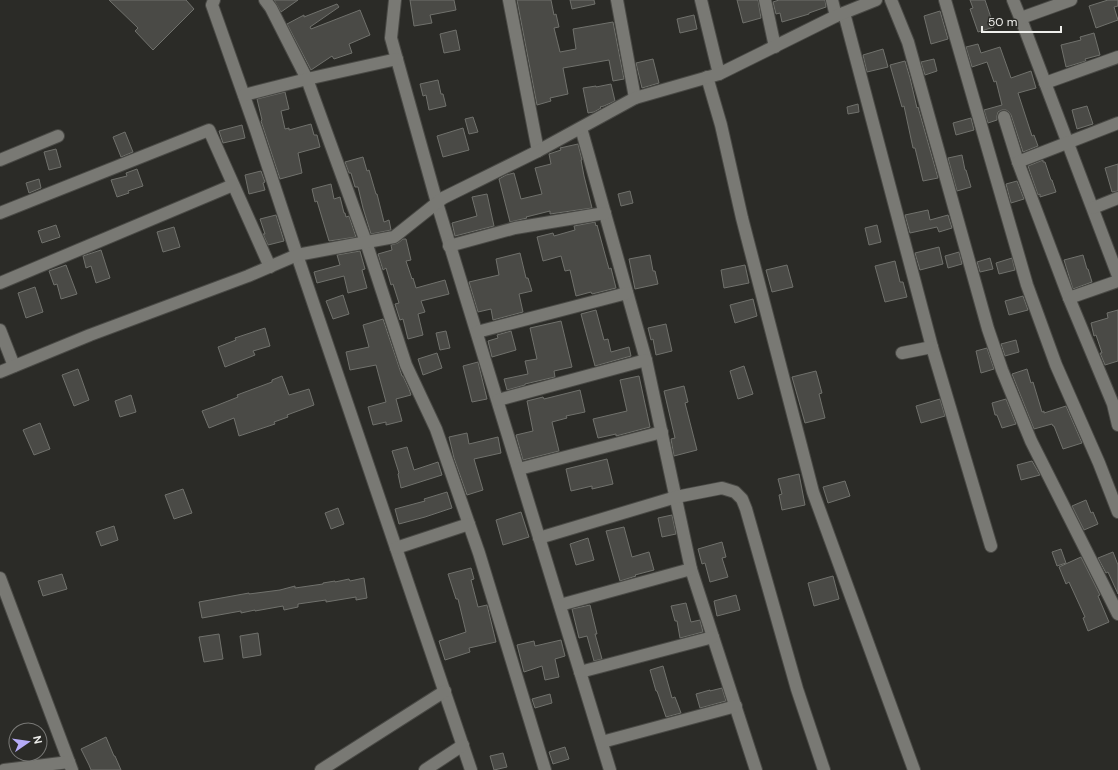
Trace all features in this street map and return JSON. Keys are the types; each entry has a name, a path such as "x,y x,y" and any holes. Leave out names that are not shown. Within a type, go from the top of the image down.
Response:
{"street":[{"path":"214,0 212,5 244,95 472,770"},
{"path":"265,0 271,8 307,79 366,242 406,365 436,429 479,553 545,770"},
{"path":"395,0 391,38 437,203 610,770"},
{"path":"509,0 538,151"},
{"path":"617,0 635,98"},
{"path":"701,0 719,74"},
{"path":"765,0 775,47"},
{"path":"832,0 840,15 932,347 991,546"},
{"path":"0,372 248,276 297,254 394,237 443,198 538,151 635,98 719,74 840,15 876,0"},
{"path":"891,0 908,42 988,329 1002,370 1031,441 1118,614"},
{"path":"944,0 1027,285 1056,365 1099,463 1118,512"},
{"path":"1013,0 1046,83 1118,276"},
{"path":"1020,18 1071,0"},
{"path":"1046,83 1118,57"},
{"path":"244,95 397,59"},
{"path":"707,77 721,125 742,218 813,492 914,770"},
{"path":"1004,117 1018,162 1069,298 1116,403 1118,424"},
{"path":"1018,162 1118,123"},
{"path":"581,128 646,360 691,569 756,770"},
{"path":"0,212 209,130 270,267"},
{"path":"0,160 58,136"},
{"path":"0,283 234,185"},
{"path":"1093,208 1118,198"},
{"path":"450,246 515,228 604,213"},
{"path":"1069,298 1118,281"},
{"path":"477,332 627,293"},
{"path":"0,330 14,366"},
{"path":"902,353 932,347"},
{"path":"498,400 646,360"},
{"path":"519,469 662,432"},
{"path":"539,538 676,497 722,488 734,492 742,499 746,509 796,689 824,770"},
{"path":"396,548 469,524"},
{"path":"560,605 691,569"},
{"path":"0,578 70,766 4,770"},
{"path":"580,672 713,637"},
{"path":"321,770 445,691"},
{"path":"602,742 736,706"},
{"path":"425,770 463,745"}],"building":[{"path":"109,0 186,0 194,9 153,50 135,31 138,28"},
{"path":"274,0 298,0 281,12"},
{"path":"410,0 454,0 456,10 430,15 432,23 414,26"},
{"path":"517,0 551,0 554,15 556,14 559,27 554,28 560,52 576,49 573,29 613,22 624,79 613,81 609,60 563,68 568,94 550,98 551,101 537,105"},
{"path":"570,0 594,0 595,4 572,9"},
{"path":"737,0 758,0 761,18 743,23"},
{"path":"779,0 825,0 826,7 782,22 780,13 776,14 773,2"},
{"path":"970,0 985,0 994,27 978,32 970,9 973,8"},
{"path":"1108,0 1118,0 1118,6 1114,7 1118,20 1096,28 1089,6"},
{"path":"337,4 339,7 310,27 311,29 360,10 370,35 349,44 352,53 334,59 332,56 311,70 287,24 304,15 304,17"},
{"path":"940,11 948,39 931,44 924,16"},
{"path":"694,15 697,29 680,33 677,19"},
{"path":"456,30 460,50 444,53 440,34"},
{"path":"1094,33 1100,55 1085,59 1086,61 1066,67 1061,45 1081,40 1080,37"},
{"path":"978,44 981,53 1000,47 1011,78 1031,71 1036,88 1018,93 1032,136 1034,135 1038,146 1023,152 1011,115 1006,110 998,112 997,120 988,123 984,110 1002,105 996,81 994,82 987,62 972,67 966,47"},
{"path":"883,49 888,67 867,72 863,55"},
{"path":"653,59 659,83 642,88 636,63"},
{"path":"934,59 937,71 925,75 921,62"},
{"path":"905,61 917,108 918,107 938,178 923,181 915,148 913,148 904,106 902,107 890,65"},
{"path":"438,80 441,94 443,94 446,106 429,110 426,95 423,96 420,84"},
{"path":"611,84 615,101 600,107 601,108 594,112 588,113 583,88"},
{"path":"285,92 289,109 281,111 285,129 289,128 289,130 311,124 314,135 317,135 320,147 298,153 302,173 280,179 261,121 257,99"},
{"path":"858,104 859,112 848,114 847,107"},
{"path":"1087,106 1093,124 1077,129 1072,110"},
{"path":"473,117 478,132 469,134 465,119"},
{"path":"971,118 974,130 956,135 953,123"},
{"path":"242,125 245,138 223,143 219,131"},
{"path":"463,128 469,150 443,157 437,136"},
{"path":"125,132 133,152 121,157 113,137"},
{"path":"578,144 592,208 550,214 550,211 510,222 499,179 514,173 521,199 542,194 535,168 551,164 549,154 561,150 560,148"},
{"path":"56,149 61,167 49,170 44,152"},
{"path":"962,155 971,187 957,191 948,158"},
{"path":"363,157 367,171 369,170 377,194 384,222 389,220 391,230 371,234 358,187 355,187 351,173 349,173 345,162"},
{"path":"1043,160 1056,192 1040,197 1028,166"},
{"path":"1118,164 1118,191 1112,192 1105,168"},
{"path":"137,169 143,186 128,191 129,193 117,197 111,180 127,176 126,173"},
{"path":"261,171 265,182 263,183 265,190 249,194 245,175"},
{"path":"39,179 41,188 29,193 26,183"},
{"path":"1017,181 1024,199 1011,203 1006,184"},
{"path":"331,184 334,199 340,197 344,213 346,217 349,216 356,237 329,241 312,189"},
{"path":"630,191 633,203 621,206 618,194"},
{"path":"487,194 494,226 455,236 452,223 477,216 472,197"},
{"path":"928,210 930,220 948,215 952,228 939,232 937,227 910,233 905,215"},
{"path":"276,215 284,241 268,245 263,234 265,234 260,219"},
{"path":"595,222 609,269 611,268 616,288 576,296 570,270 565,271 561,256 543,261 537,237 553,233 554,236 575,230 574,226"},
{"path":"56,225 60,237 42,243 38,231"},
{"path":"877,225 881,242 869,245 865,228"},
{"path":"174,227 180,247 163,252 157,232"},
{"path":"403,239 406,239 411,260 406,261 416,288 445,280 449,294 421,301 425,312 418,314 423,335 408,339 403,319 400,320 395,304 399,303 393,284 391,285 386,268 383,270 378,254 392,250 391,245 398,243"},
{"path":"939,247 943,264 920,270 915,253"},
{"path":"101,250 110,278 96,283 91,266 86,268 83,256"},
{"path":"360,251 365,269 362,270 367,288 348,293 344,276 317,283 314,272 340,265 337,255"},
{"path":"959,252 962,264 948,268 945,256"},
{"path":"520,253 526,278 528,278 532,291 519,294 523,312 493,320 491,309 478,312 469,282 499,275 496,259"},
{"path":"650,255 653,271 655,271 658,284 635,289 629,259"},
{"path":"1083,255 1092,282 1073,289 1064,260"},
{"path":"990,258 993,269 980,272 977,262"},
{"path":"1012,258 1015,270 999,274 996,263"},
{"path":"895,261 900,282 903,282 907,297 885,302 875,266"},
{"path":"66,265 77,294 61,299 57,284 54,285 49,271"},
{"path":"745,265 749,283 724,288 721,270"},
{"path":"787,265 793,287 772,292 766,270"},
{"path":"35,287 43,312 26,318 18,293"},
{"path":"343,295 349,314 333,319 326,301"},
{"path":"1023,296 1028,310 1009,315 1005,301"},
{"path":"753,299 757,316 735,323 730,305"},
{"path":"596,310 604,340 608,339 611,352 629,347 631,356 595,366 581,314"},
{"path":"1118,310 1118,361 1105,365 1100,353 1102,353 1096,335 1094,336 1091,323 1108,318 1107,313"},
{"path":"383,319 402,376 411,395 396,399 402,421 386,425 386,422 373,425 368,407 386,402 376,365 350,370 346,352 369,347 363,325"},
{"path":"561,321 572,367 554,371 555,377 507,390 504,379 528,374 525,361 537,359 530,328"},
{"path":"666,324 672,351 656,355 653,339 651,340 648,328"},
{"path":"265,328 270,346 253,351 255,355 225,367 218,347 236,340 235,338"},
{"path":"446,331 450,348 440,350 436,333"},
{"path":"511,331 516,350 492,357 488,341 498,338 497,335"},
{"path":"1016,340 1019,352 1005,356 1001,344"},
{"path":"987,348 994,369 981,373 976,351"},
{"path":"437,353 442,368 423,375 418,359"},
{"path":"478,362 487,399 472,402 463,366"},
{"path":"744,366 753,394 738,399 730,371"},
{"path":"78,369 89,400 74,406 62,375"},
{"path":"1027,369 1031,383 1033,382 1042,412 1044,411 1044,413 1066,406 1082,443 1063,449 1052,424 1034,429 1012,374"},
{"path":"816,371 822,393 819,394 825,418 805,423 792,377"},
{"path":"282,376 289,395 309,389 314,405 287,415 288,417 274,422 275,424 239,436 234,418 209,428 202,411 238,397 237,395 272,382 272,380"},
{"path":"639,376 650,427 616,436 616,434 598,438 593,419 627,411 620,380"},
{"path":"684,386 688,402 685,403 697,450 674,456 671,439 675,438 664,391"},
{"path":"580,390 585,412 566,416 567,418 552,422 559,451 523,460 516,435 533,431 527,401 543,397 544,399"},
{"path":"131,395 136,412 120,417 115,401"},
{"path":"940,399 945,416 921,423 916,406"},
{"path":"1006,399 1016,424 1002,428 997,415 995,415 992,403"},
{"path":"40,423 50,449 34,455 23,430"},
{"path":"467,433 469,444 498,437 501,453 474,459 483,490 467,495 454,458 449,437"},
{"path":"407,447 414,470 438,462 442,475 401,488 399,473 392,451"},
{"path":"607,459 613,484 592,489 592,486 571,491 566,469"},
{"path":"1032,461 1040,475 1021,480 1017,465"},
{"path":"799,474 805,505 782,510 779,495 782,494 778,479"},
{"path":"845,481 850,496 828,503 823,487"},
{"path":"183,489 192,513 174,519 165,495"},
{"path":"447,492 452,508 399,524 395,509 425,501 424,499"},
{"path":"1086,500 1091,513 1093,512 1098,524 1084,530 1072,506"},
{"path":"338,508 344,524 331,529 325,513"},
{"path":"521,512 529,537 503,545 496,520"},
{"path":"672,515 676,534 662,537 658,518"},
{"path":"114,526 118,540 101,546 96,532"},
{"path":"624,527 632,557 649,552 654,570 620,581 606,531"},
{"path":"588,538 594,560 576,565 570,544"},
{"path":"722,542 726,557 722,558 728,577 710,582 705,563 702,564 698,549"},
{"path":"1061,549 1066,563 1057,566 1052,552"},
{"path":"1113,552 1118,565 1118,594 1108,572 1106,573 1098,558"},
{"path":"1081,557 1100,595 1098,596 1109,622 1088,631 1083,618 1085,617 1069,582 1066,584 1059,567"},
{"path":"471,568 474,579 471,580 478,607 487,605 496,642 469,648 470,652 445,660 439,641 466,632 458,599 456,599 448,574"},
{"path":"62,574 67,589 43,596 38,581"},
{"path":"833,576 839,599 814,606 808,583"},
{"path":"364,578 367,598 356,600 356,597 326,602 326,600 298,604 298,607 284,610 283,606 241,613 241,611 202,618 199,602 249,593 280,590 295,586 295,588"},
{"path":"736,595 740,610 717,616 714,601"},
{"path":"686,603 691,622 700,620 703,632 680,638 677,621 675,621 671,606"},
{"path":"590,605 597,634 595,634 602,659 594,661 587,636 579,638 572,609"},
{"path":"258,633 261,655 243,658 240,636"},
{"path":"219,634 223,659 204,662 199,637"},
{"path":"561,640 565,656 555,659 559,677 545,680 542,666 524,672 517,645 534,641 535,646"},
{"path":"663,666 672,698 675,697 681,713 666,717 650,670"},
{"path":"722,688 726,701 700,708 696,694"},
{"path":"550,694 552,703 535,708 532,699"},
{"path":"106,737 121,770 91,770 81,749"},
{"path":"565,747 569,759 553,764 549,752"},
{"path":"503,753 507,767 494,770 490,756"}]}
